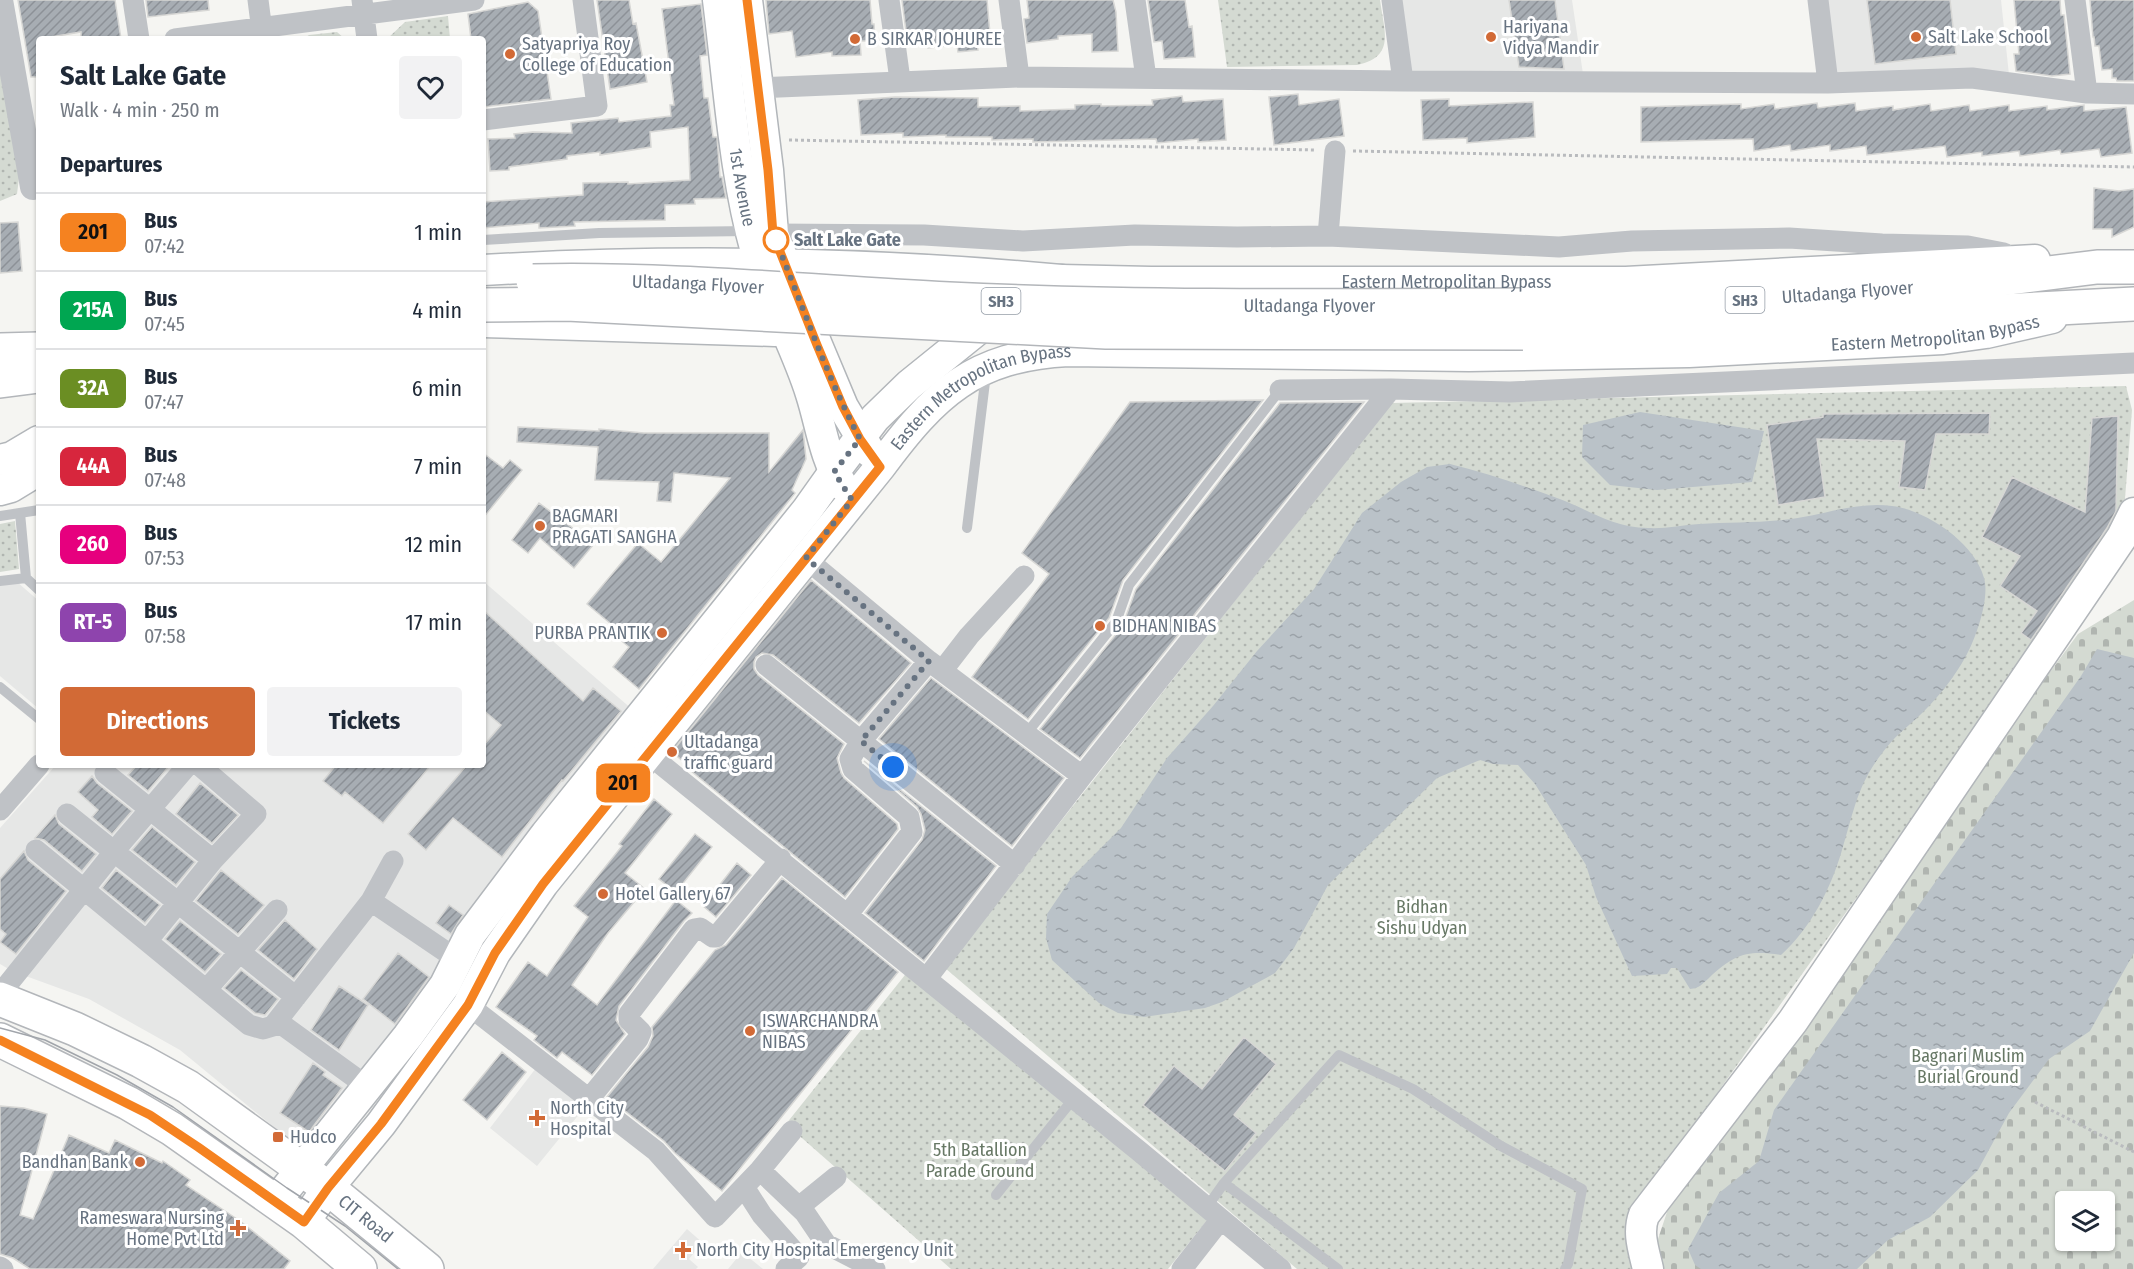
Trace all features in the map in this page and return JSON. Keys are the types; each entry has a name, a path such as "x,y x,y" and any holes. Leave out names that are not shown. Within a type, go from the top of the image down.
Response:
{"main road":[{"name":"1st Avenue","path":"718,0 742,193 762,232"},
{"path":"747,0 768,170 762,232 799,332 825,448 834,472 852,500"},
{"name":"Eastern Metropolitan Bypass","path":"276,1202 368,1087 445,985 470,935 546,834 793,528 875,418 909,384 951,350 997,314 1042,286 1077,278 1151,282 1626,282 2079,257 2134,265"},
{"path":"486,270 567,265 773,263 968,271 1061,280"},
{"name":"Ultadanga Flyover","path":"486,306 567,304 1106,332 1522,319 1648,305 1722,302 1969,283 2097,267 2134,265"},
{"name":"Ultadanga Flyover","path":"486,283 607,281 797,289 950,299 1522,319 1630,334 2125,304"},
{"name":"Eastern Metropolitan Bypass","path":"304,1222 328,1188 381,1124 468,1005 495,953 537,892 647,753 901,439 936,401 963,379 987,366 1037,352 1068,351 1468,357 1758,349 1943,339 1986,333 2125,304"},
{"path":"486,322 612,324 799,332"},
{"path":"799,332 860,439 880,467"},
{"path":"0,350 36,349"},
{"path":"0,381 36,376"},
{"path":"0,460 12,457 36,443"},
{"path":"0,490 11,488 36,472"},
{"path":"1648,1269 1640,1235 1644,1215 1793,1021 2122,537 2134,513"},
{"name":"CIT Road","path":"0,996 85,1034 180,1083 213,1104 328,1188 427,1269"},
{"path":"0,1040 150,1115 304,1222 345,1264"}],"street":[{"path":"0,0 33,188"},
{"path":"133,0 139,36"},
{"path":"258,0 262,34"},
{"path":"227,36 262,34 363,8 474,0"},
{"path":"486,120 597,106 583,0"},
{"path":"889,0 900,80"},
{"path":"1009,0 1019,77"},
{"path":"1136,0 1146,78"},
{"path":"1392,0 1403,81"},
{"path":"1818,0 1828,83"},
{"path":"2075,0 2087,93"},
{"path":"363,8 367,36"},
{"path":"758,87 1019,77 1828,83 1971,78 2087,93 2134,94"},
{"path":"1328,236 1335,151"},
{"path":"762,232 1023,241 1135,235 1328,236 1559,247 1632,241 1789,238 1882,244 1968,246 2001,252 2020,261"},
{"path":"1280,390 1391,389 1510,392 2134,363"},
{"path":"927,978 1082,777 1391,389"},
{"path":"806,558 936,666 1082,777"},
{"path":"848,914 912,831 909,817 853,769 850,759 861,741 969,636 1024,576"},
{"path":"766,665 1015,866"},
{"path":"647,753 927,978 1281,1269"},
{"path":"0,810 36,768"},
{"path":"0,996 114,852 185,768"},
{"path":"147,941 213,860 256,814 202,768"},
{"path":"105,773 213,860"},
{"path":"68,814 296,997"},
{"path":"36,850 249,1025 263,1029 273,1026 371,901 393,861"},
{"path":"589,1098 638,1039 640,1032 629,1020 628,1014 694,929 700,928 716,937 781,860"},
{"path":"371,901 458,960"},
{"path":"207,990 277,910"},
{"path":"468,1005 656,1151 715,1217 760,1170 792,1131"},
{"path":"277,1021 368,1087"},
{"path":"760,1170 799,1207 826,1244 875,1269"},
{"path":"799,1207 836,1177"},
{"path":"744,1187 762,1215 799,1257 786,1269"},
{"path":"1182,1269 1214,1213"}],"lane":[{"path":"486,240 600,233 762,232"},
{"path":"967,528 987,366"},
{"path":"1026,734 1116,622 1129,585 1280,390"},
{"path":"0,516 36,510"},
{"path":"20,513 26,578 36,587"},
{"path":"0,581 26,578"},
{"path":"0,687 36,717"},
{"path":"1214,1213 1224,1184 1340,1055 1413,1089 1501,1146 1582,1189 1568,1264 1565,1269"},
{"path":"996,1195 1074,1098"},
{"path":"1224,1184 1338,1269"}],"path":[{"path":"788,140 2134,167"},
{"path":"2035,1102 2134,1152"}],"shaded area":[{"name":"Hariyana Vidya Mandir","path":"1402,0 1572,0 1583,74 1407,75"},
{"name":"Salt Lake School","path":"1824,0 2001,0 2009,75 1832,79"},
{"path":"17,582 36,598 36,706 0,676 0,586"},
{"path":"486,584 633,710 431,988 303,1151 180,1050 89,999 12,971 0,964 0,828 53,768 486,768"},
{"name":"North City Hospital","path":"536,1068 585,1107 537,1166 490,1128"},
{"name":"North City Hospital Emergency Unit","path":"687,1229 712,1251 707,1256 697,1249 689,1259 698,1267 696,1269 653,1269"},
{"path":"742,1252 763,1269 728,1269"}],"green space":[{"path":"1218,0 1380,0 1385,41 1378,56 1357,65 1227,67"},
{"path":"448,16 450,36 390,36 405,22"},
{"path":"337,32 342,36 308,36"},
{"path":"0,48 20,170 17,194 0,201"},
{"name":"Bidhan Sishu Udyan","path":"2126,386 2132,410 2123,524 1648,1190 1650,1269 1297,1269 945,968 1391,403"},
{"path":"15,521 19,569 0,572 0,524"},
{"name":"Bagnari Muslim Burial Ground","path":"2134,600 2134,1269 1648,1269 1670,1203 1991,752 2078,634"},
{"name":"5th Batallion Parade Ground","path":"909,970 1208,1219 1168,1269 951,1269 786,1124"}],"water":[{"path":"1640,412 1764,431 1752,482 1657,490 1610,485 1582,457 1583,425"},
{"path":"1450,464 1517,484 1568,502 1601,517 1635,527 1661,528 1780,520 1867,505 1905,509 1934,521 1947,530 1971,553 1979,565 1984,578 1985,596 1978,629 1970,648 1951,680 1926,709 1891,742 1874,764 1857,799 1826,893 1802,933 1781,955 1759,953 1742,956 1726,964 1701,985 1690,989 1677,968 1671,968 1667,974 1632,976 1596,897 1586,865 1535,784 1518,765 1493,764 1480,760 1437,778 1328,885 1294,948 1275,973 1222,1002 1205,1008 1144,1017 1118,1013 1099,1003 1052,960 1046,938 1047,914 1072,877 1121,828 1167,758 1257,651 1314,589 1362,513 1401,482 1427,467"},
{"name":"Bagnari Muslim Burial Ground","path":"2097,649 2134,658 2134,953 2090,1031 2049,1059 2009,1113 1978,1170 1930,1217 1888,1240 1857,1269 1701,1269 1695,1265 1688,1249 1719,1193 1759,1161 1774,1110 2081,676"}],"building":[{"path":"18,0 115,0 121,36 81,36 81,32 57,36 36,36 36,77 31,77"},
{"path":"146,0 208,0 209,10 148,17"},
{"path":"597,0 629,0 633,24 636,23 647,82 610,89"},
{"path":"766,0 870,0 875,41 860,41 861,55 832,56 832,52 796,57 792,31 769,34"},
{"path":"902,0 987,0 990,34 986,34 987,42 977,43 978,50 958,52 957,45 928,48 927,37 915,39 914,31 906,31"},
{"path":"1027,0 1113,0 1116,12 1118,51 1092,52 1092,34 1058,36 1058,39 1027,43 1024,19 1029,18"},
{"path":"1148,0 1185,0 1189,27 1192,26 1195,57 1164,59 1162,41 1154,42"},
{"path":"1509,0 1555,0 1564,69 1519,67"},
{"path":"1867,0 1950,0 1956,54 1875,64"},
{"path":"2014,0 2060,0 2061,15 2064,15 2070,74 2052,76 2016,71 2014,54 2019,54"},
{"path":"2090,0 2134,0 2134,81 2117,81 2116,78 2112,78 2112,69 2102,70 2099,46 2095,46 2093,37"},
{"path":"528,2 538,11 551,99 486,107 486,36 471,36 468,14"},
{"path":"701,4 707,55 700,56 704,98 708,98 713,137 717,137 720,177 722,177 726,198 694,199 695,204 665,205 665,220 574,222 575,226 539,228 539,223 486,228 486,202 583,195 583,183 628,182 628,184 690,180 688,127 650,132 651,147 600,155 600,152 567,156 567,159 509,167 509,170 490,171 488,139 515,138 514,134 533,132 572,133 571,123 618,118 619,122 671,116 670,105 674,105 662,9"},
{"path":"1298,94 1299,105 1339,99 1344,136 1274,145 1269,97"},
{"path":"1182,96 1183,102 1223,99 1226,140 1198,142 1198,139 1157,143 1156,139 1033,142 1033,139 992,140 992,137 946,137 946,135 903,137 903,133 861,135 858,100 895,97 978,98 978,107 1020,106 1020,111 1075,109 1075,105 1153,105 1152,100"},
{"path":"1449,99 1449,106 1533,102 1535,137 1467,143 1467,138 1423,140 1421,100"},
{"path":"1817,103 1818,108 1855,103 1856,111 1893,106 1893,110 1930,104 1931,111 1969,105 1970,111 2009,105 2009,111 2047,106 2047,110 2084,105 2084,111 2126,107 2132,153 2101,157 2099,149 2061,154 2060,150 2020,156 2019,151 1982,156 1982,152 1947,157 1945,146 1867,155 1866,146 1830,151 1830,145 1791,151 1790,145 1754,151 1753,139 1641,142 1641,107 1741,104 1741,109 1774,104 1775,109"},
{"path":"2094,188 2119,191 2134,189 2134,227 2112,237 2112,229 2093,229"},
{"path":"18,222 22,271 0,273 0,223"},
{"path":"1263,400 1123,580 1109,618 1028,719 972,677 1049,574 1022,553 1130,402"},
{"path":"1364,402 1080,758 1040,729 1122,627 1136,589 1280,403"},
{"path":"1990,413 1989,434 1936,434 1925,490 1899,487 1905,441 1817,439 1825,497 1778,505 1767,425 1823,417 1823,414"},
{"path":"2118,416 2116,511 2107,528 2031,640 2021,633 2037,611 2000,586 2020,556 1982,537 2012,477 2085,512 2092,418"},
{"path":"518,427 599,431 599,429 644,433 769,433 769,472 803,430 806,459 792,490 795,493 639,689 613,667 629,647 607,629 611,624 587,604 638,543 661,562 730,478 674,473 671,502 657,501 659,482 595,480 598,447 517,442"},
{"path":"486,455 503,468 510,460 522,470 486,514"},
{"path":"539,503 594,544 574,568 540,538 528,553 512,540"},
{"path":"811,580 911,663 859,723 773,655 762,653 756,657 754,662 754,669 758,675 844,744 837,758 844,778 897,824 898,829 845,897 690,770 691,768 672,752"},
{"path":"486,613 583,701 593,688 621,711 562,780 502,857 453,818 426,850 408,834 464,768 486,768 486,742 501,725 486,712"},
{"path":"931,678 1064,778 1012,846 879,739"},
{"path":"864,761 996,866 924,961 865,913 922,840 925,830 917,807"},
{"path":"134,768 167,768 148,791 128,775"},
{"path":"334,768 429,768 383,823 345,792 342,796 323,781"},
{"path":"92,776 97,783 132,811 112,834 92,817 98,810 78,792"},
{"path":"200,783 238,815 212,843 176,814"},
{"path":"654,799 672,814 625,873 645,889 608,933 572,985 597,1005 676,900 692,913 619,1006 616,1020 625,1034 592,1075 562,1052 557,1058 534,1040 537,1036 496,1007 528,962 547,976 588,917 574,906 622,846 619,844"},
{"path":"55,815 59,824 96,854 82,871 44,840 35,838"},
{"path":"152,827 195,862 176,885 132,850"},
{"path":"695,834 712,847 676,892 659,879"},
{"path":"24,851 28,860 66,891 16,954 0,942 6,934 0,929 0,879"},
{"path":"737,863 751,875 716,917 703,906"},
{"path":"116,870 160,905 145,923 102,888"},
{"path":"221,870 264,905 238,934 196,901"},
{"name":"ISWARCHANDRA NIBAS","path":"782,878 898,972 722,1191 675,1153 664,1141 607,1097 648,1047 653,1036 652,1027 715,950 726,945"},
{"path":"449,905 463,915 451,934 436,923"},
{"path":"285,920 317,949 294,979 258,950"},
{"path":"180,921 221,954 205,972 165,939"},
{"path":"398,953 429,977 395,1024 363,999"},
{"path":"241,970 278,999 265,1015 255,1013 224,988"},
{"path":"339,986 368,1005 339,1050 311,1030"},
{"path":"1244,1037 1276,1064 1234,1115 1256,1133 1225,1171 1143,1105 1174,1066 1202,1089"},
{"path":"502,1052 526,1072 487,1120 463,1100"},
{"path":"313,1063 325,1072 323,1075 342,1088 309,1132 280,1113"},
{"path":"0,1106 24,1108 47,1114 20,1215 33,1219 69,1135 109,1153 115,1140 162,1163 163,1161 190,1180 186,1185 240,1221 290,1261 284,1269 30,1269 13,1258 0,1254"}],"tram line":[{"path":"0,1028 45,1040 117,1075 173,1107 345,1226 398,1269"}],"bus line":[{"name":"201","path":"0,1040 150,1115 304,1222 328,1188 381,1124 468,1005 495,953 543,884 880,467 860,439 843,407 773,234 768,170 747,0"}],"place":[{"name":"Hariyana Vidya Mandir","path":"1491,37"},
{"name":"Salt Lake School","path":"1916,37"},
{"name":"B SIRKAR JOHUREE","path":"855,39"},
{"name":"Satyapriya Roy College of Education","path":"510,54"},
{"name":"Salt Lake Gate","path":"776,240"},
{"name":"BAGMARI PRAGATI SANGHA","path":"540,526"},
{"name":"BIDHAN NIBAS","path":"1100,626"},
{"name":"PURBA PRANTIK","path":"662,633"},
{"name":"Ultadanga traffic guard","path":"672,752"},
{"name":"Hotel Gallery 67","path":"603,894"},
{"name":"ISWARCHANDRA NIBAS","path":"750,1031"},
{"name":"North City Hospital","path":"537,1118"},
{"name":"Hudco","path":"278,1137"},
{"name":"Bandhan Bank","path":"140,1162"},
{"name":"Rameswara Nursing Home Pvt Ltd","path":"238,1228"},
{"name":"North City Hospital Emergency Unit","path":"683,1250"}],"route":[{"path":"776,240 773,234 843,407 860,439 834,472 852,500 806,558 929,661 861,741 893,767"}]}
